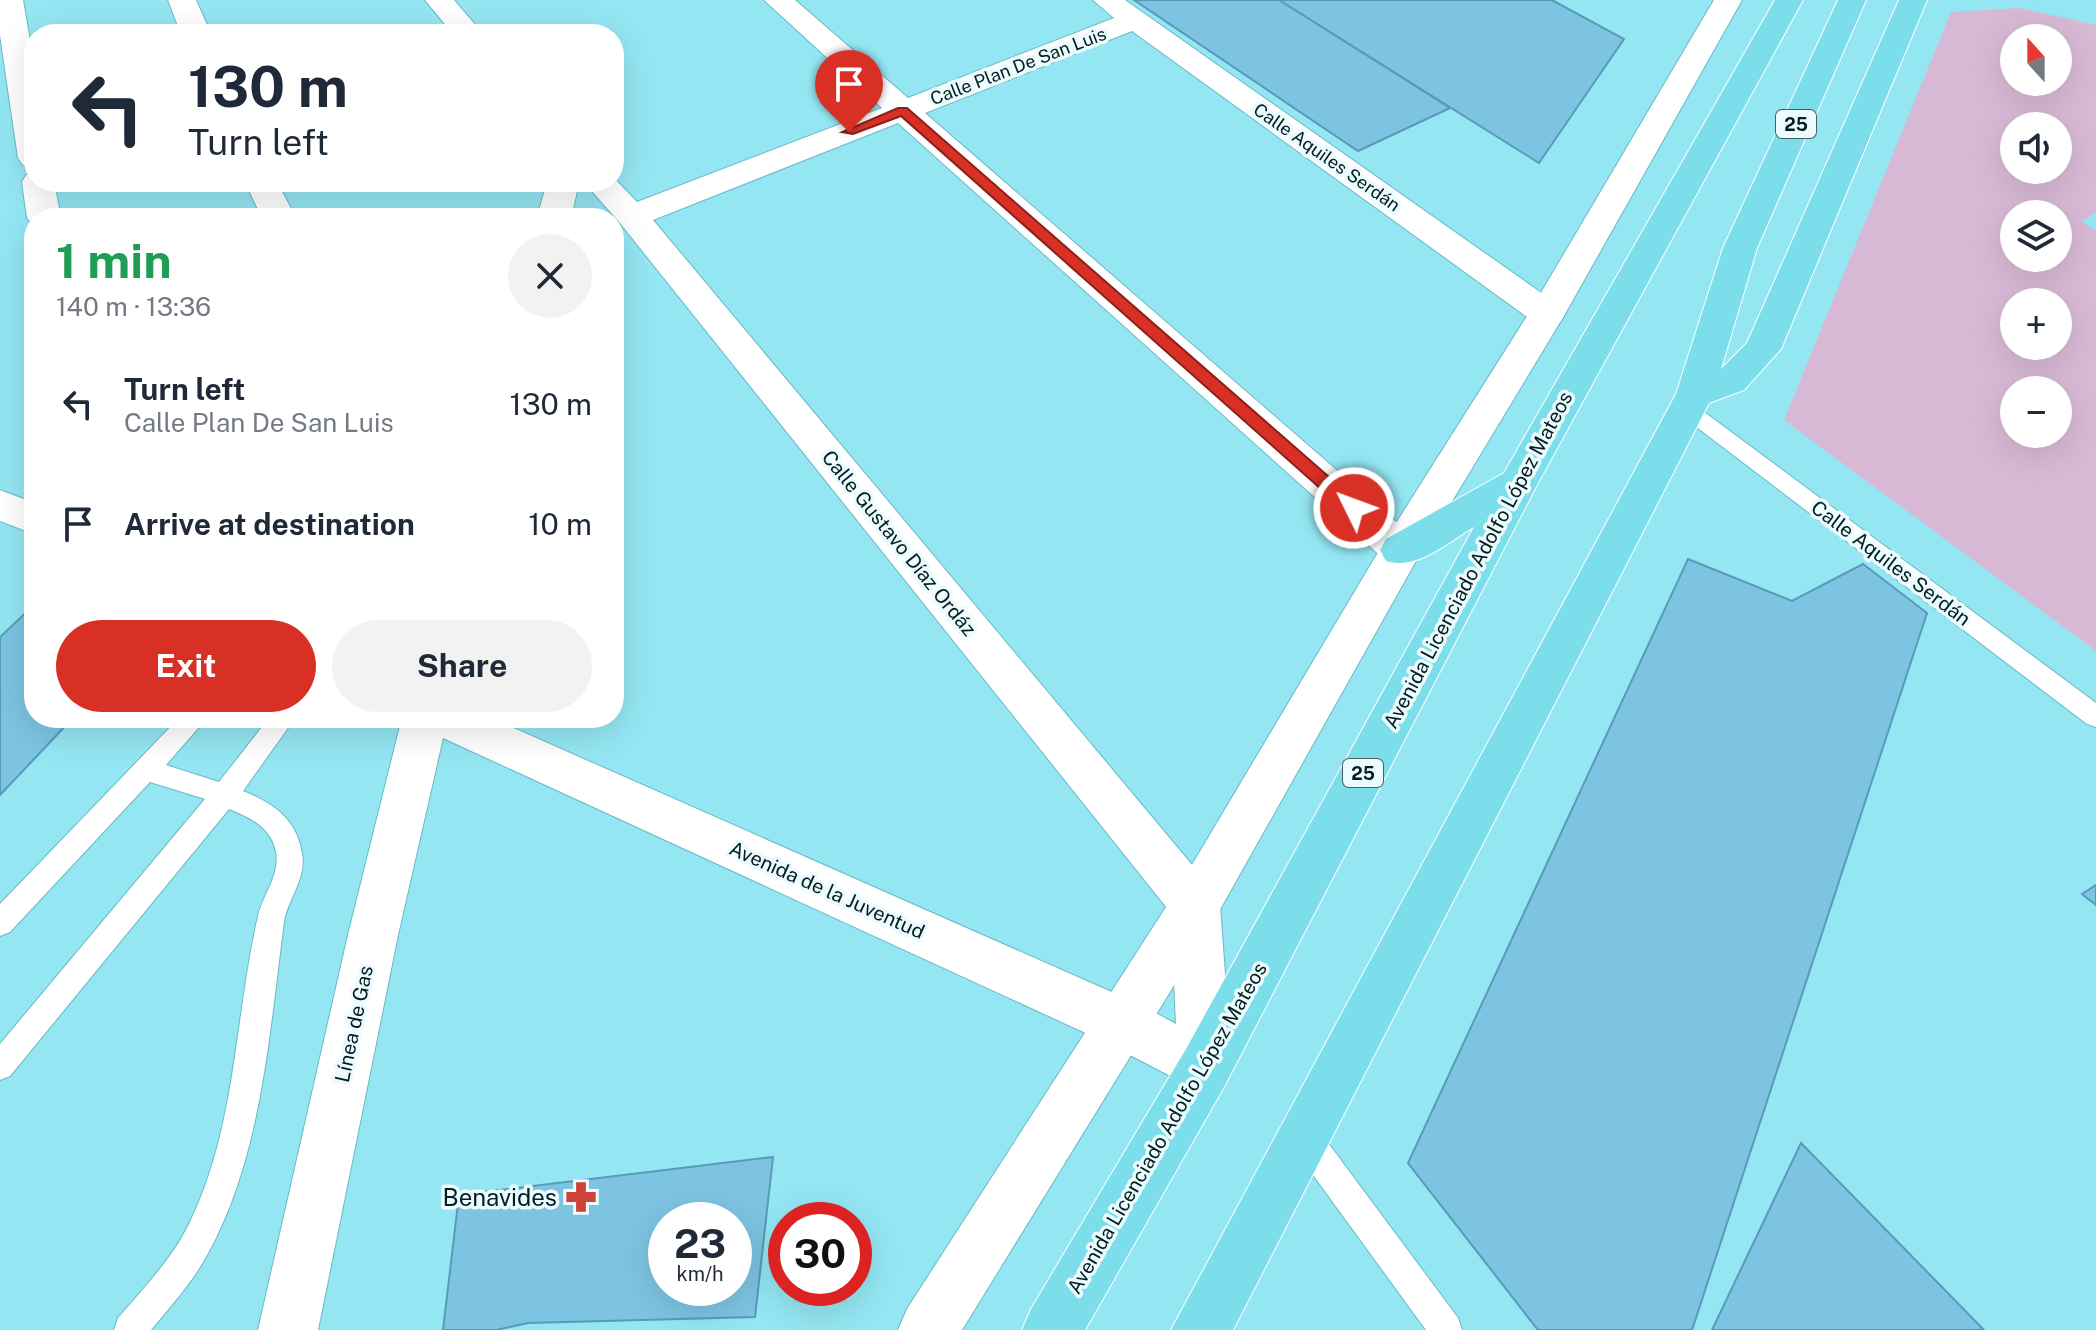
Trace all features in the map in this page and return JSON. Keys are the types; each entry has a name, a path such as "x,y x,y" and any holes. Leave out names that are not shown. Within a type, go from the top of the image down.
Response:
{"main road":[{"name":"Avenida Licenciado Adolfo López Mateos","path":"1052,1330 1205,1068 1518,483 1789,0"},
{"name":"25","path":"1201,1330 1690,401 1740,248 1852,0"},
{"path":"1690,401 1731,381 1763,349 1913,0"},
{"path":"1401,550 1518,483"}],"street":[{"path":"9,0 24,95"},
{"path":"182,0 192,24"},
{"path":"778,0 1401,550"},
{"name":"Calle Aquiles Serdán","path":"1107,0 1547,314"},
{"path":"928,1330 1195,906 1401,550 1547,314 1728,0"},
{"path":"448,2 462,24"},
{"name":"Calle Plan De San Luis","path":"632,216 1135,20"},
{"name":"Calle Gustavo Díaz Ordáz","path":"609,192 1195,906"},
{"path":"0,505 24,515"},
{"name":"Línea de Gas","path":"288,1330 373,935 423,728"},
{"name":"Avenida de la Juventud","path":"467,728 1122,1023 1205,1068"},
{"path":"1195,906 1205,1068"}],"lane":[{"name":"Calle Aquiles Serdán","path":"1690,401 2096,717"},
{"path":"0,923 186,728"},
{"path":"0,1066 224,796 275,728"},
{"path":"130,1330 199,1239 225,1175 242,1103 272,913 285,884 290,859 284,837 272,817 224,796 146,770"},
{"path":"1303,1135 1446,1330"}],"shaded area":[{"path":"2019,8 2096,25 2096,213 2081,221 2096,231 2096,651 1784,420 1951,12"}],"building":[{"path":"1134,0 1279,0 1450,108 1358,151"},
{"path":"1279,0 1552,0 1624,39 1539,163"},
{"path":"1688,559 1792,601 1863,564 1927,613 1692,1330 1538,1330 1408,1163"},
{"path":"24,614 24,728 64,728 0,795 0,637"},
{"path":"2096,885 2096,905 2082,894"},
{"path":"1801,1143 1984,1330 1712,1330"},
{"path":"773,1157 755,1317 528,1323 496,1330 443,1330 459,1195"}],"place":[{"name":"Benavides","path":"581,1197"}],"route":[{"path":"849,132 903,111 1354,508"}]}
